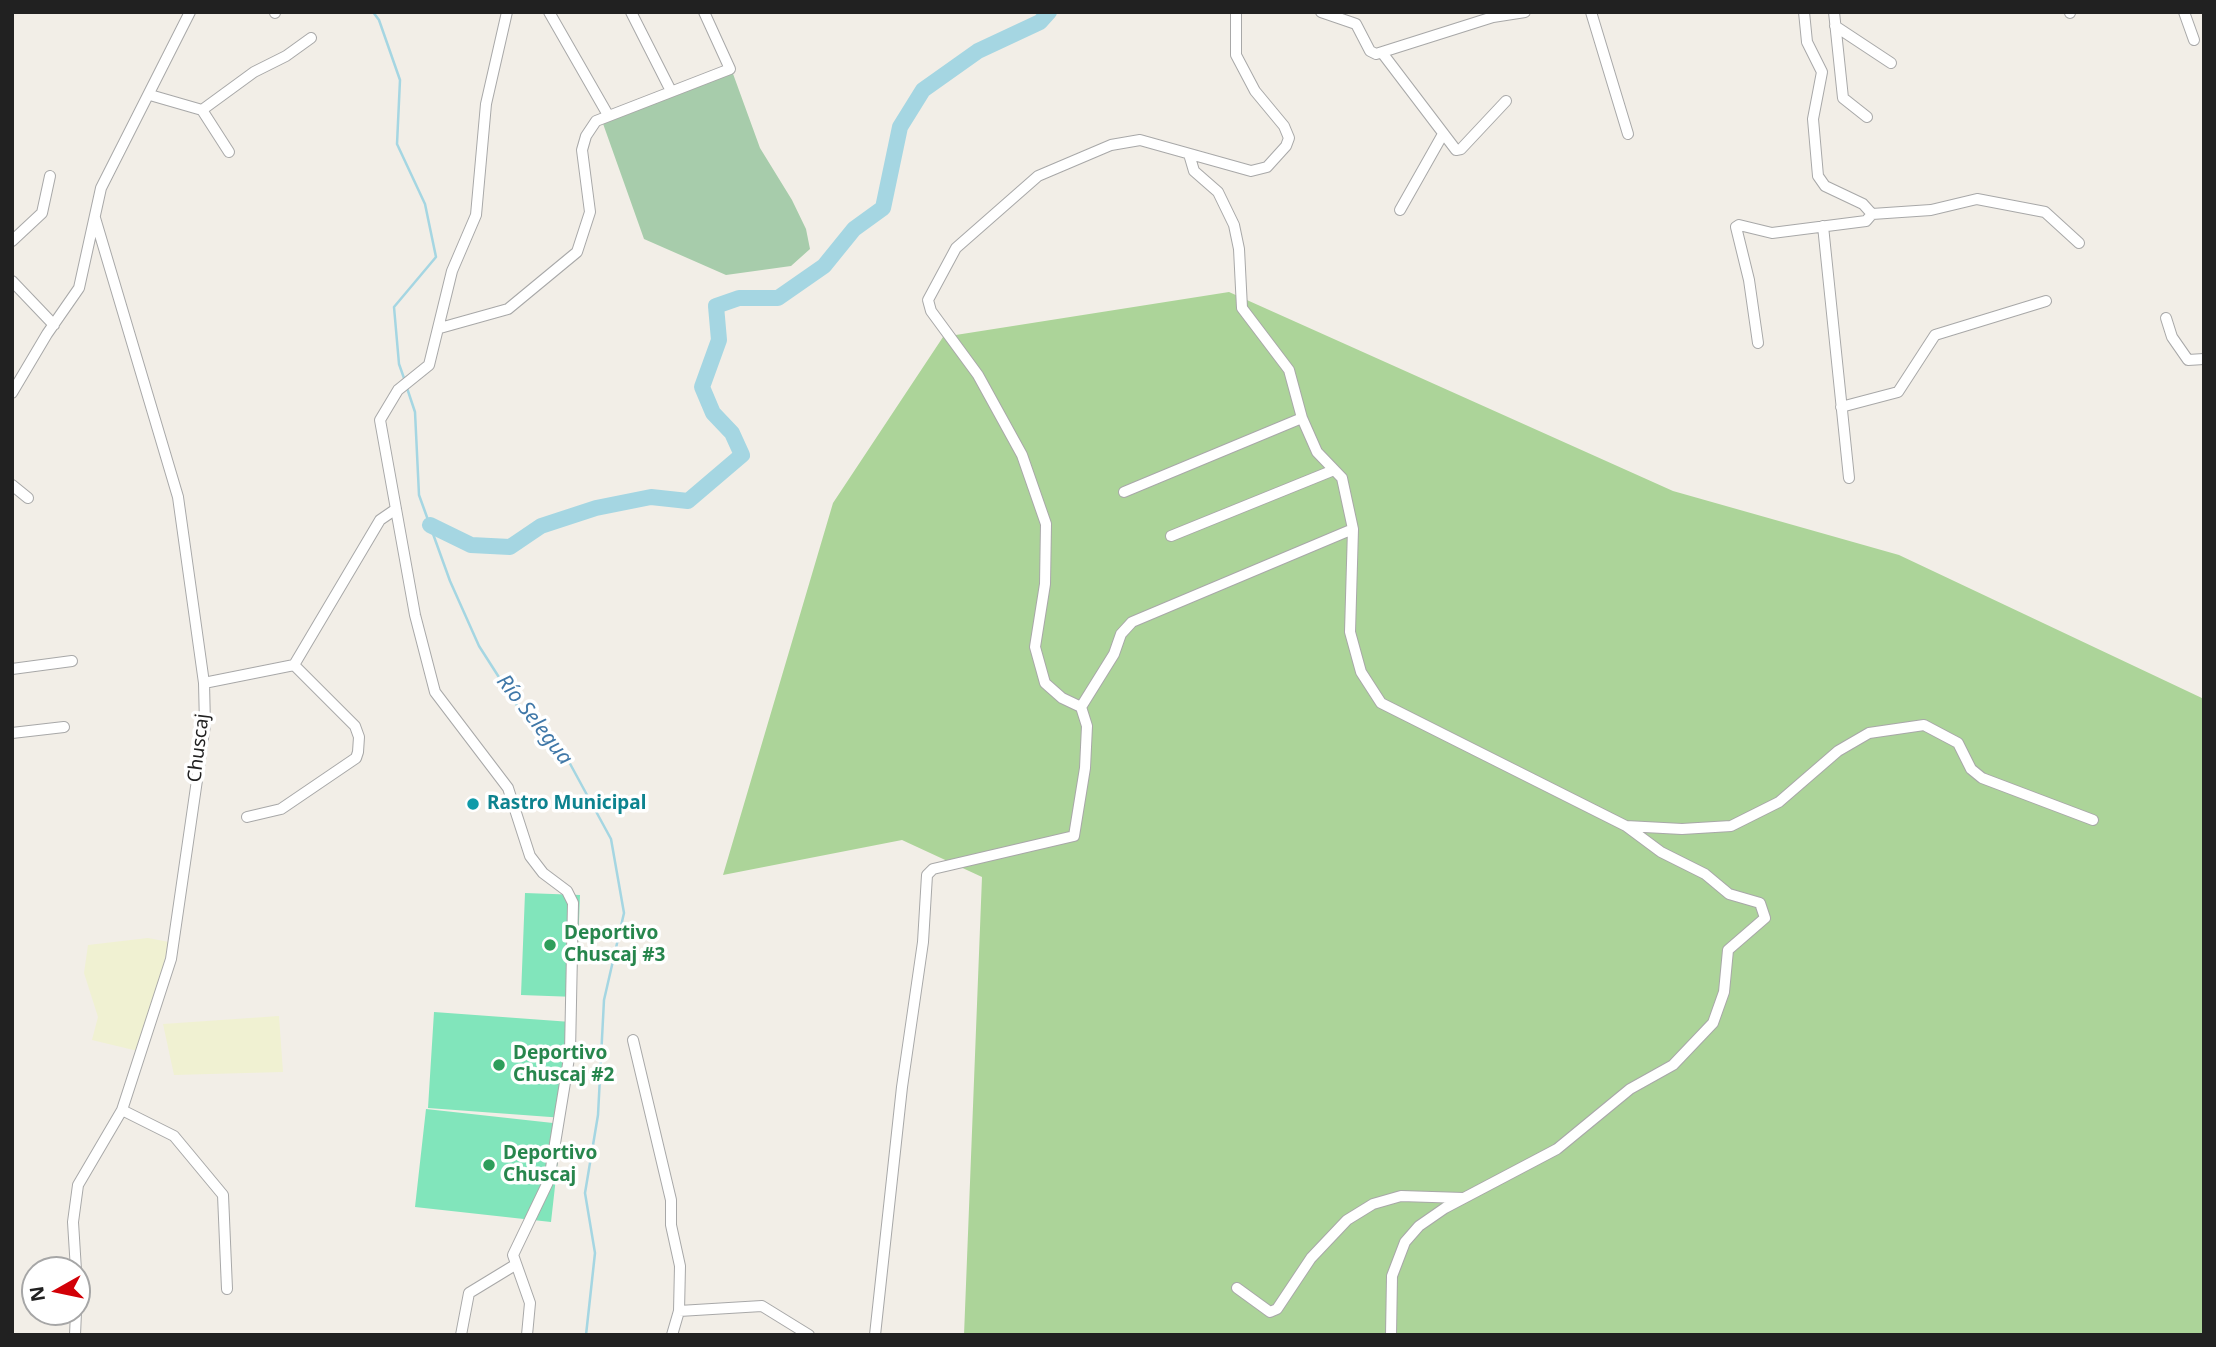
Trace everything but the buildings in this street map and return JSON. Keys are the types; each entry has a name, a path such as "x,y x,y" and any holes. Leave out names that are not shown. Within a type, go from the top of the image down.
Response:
{"street":[{"path":"12,393 79,288 101,188 190,12"},
{"path":"507,12 486,104 476,215 452,271 429,365 398,390 380,420 415,615 435,692 508,788 530,856 543,873 567,891 572,903 570,1052 549,1180 513,1255 515,1265 527,1287 530,1303 527,1335"},
{"path":"549,12 608,116"},
{"path":"631,12 671,91"},
{"path":"440,328 508,309 577,252 590,212 582,150 586,136 596,121 730,69 704,12"},
{"path":"876,1335 902,1087 923,942 927,875 933,869 1074,836 1085,768 1087,726 1081,708 1062,698 1045,683 1038,666 1035,647 1045,584 1046,524 1022,455 978,375 932,312 928,300 956,248 1038,176 1111,145 1140,140 1251,171 1266,167 1286,146 1289,138 1284,126 1255,91 1236,55 1236,12"},
{"path":"1321,12 1356,24 1370,51 1383,54 1493,17 1525,12"},
{"path":"1591,12 1628,134"},
{"path":"1804,12 1807,42 1822,72 1813,119 1818,176 1825,186 1863,204 1872,214"},
{"path":"1834,12 1843,98 1867,117"},
{"path":"2184,12 2194,40"},
{"path":"1835,26 1891,63"},
{"path":"202,110 254,72 286,56 311,38"},
{"path":"1383,54 1456,150 1461,149 1506,100"},
{"path":"150,95 202,110 229,152"},
{"path":"1400,210 1443,134"},
{"path":"1189,154 1194,171 1218,192 1227,208 1239,249 1242,308 1289,370 1302,418 1317,452 1342,478 1353,529 1350,632 1361,673 1381,703 1626,826 1661,852 1705,874 1729,894 1760,903 1765,918 1728,950 1724,992 1713,1023 1673,1065 1630,1089 1557,1149 1444,1208 1419,1226 1405,1242 1392,1276 1391,1335"},
{"path":"12,241 42,212 50,176"},
{"path":"1758,343 1749,280 1735,227 1740,225 1772,233 1866,221 1872,214 1931,210 1977,199 2045,212 2079,243"},
{"name":"Chuscaj","path":"75,1256 73,1222 78,1185 122,1110 171,960 205,725 204,683 178,496 95,218"},
{"path":"1823,226 1849,478"},
{"path":"12,281 54,325"},
{"path":"1841,407 1898,392 1936,335 2046,301"},
{"path":"2166,318 2172,337 2188,360 2204,359"},
{"path":"1124,492 1302,418"},
{"path":"1171,537 1334,470"},
{"path":"14,490 29,498"},
{"path":"204,683 294,665 380,520 396,509"},
{"path":"1081,708 1114,654 1121,634 1132,622 1353,529"},
{"path":"12,669 72,661"},
{"path":"247,817 281,809 356,758 358,752 359,737 355,726 294,665"},
{"path":"1626,826 1682,829 1731,826 1779,802 1838,751 1869,733 1924,725 1958,743 1971,769 1983,778 2093,820"},
{"path":"12,733 64,727"},
{"path":"633,1040 671,1200 671,1225 682,1281 673,1335"},
{"path":"122,1110 174,1136 223,1195 227,1289"},
{"path":"1237,1288 1270,1312 1277,1309 1311,1258 1347,1220 1373,1204 1401,1196 1467,1198"},
{"path":"461,1335 469,1293 515,1265"},
{"path":"679,1311 762,1307 809,1335"}],"green space":[{"path":"732,71 760,148 792,200 806,229 810,249 791,266 726,275 644,239 601,118"},
{"path":"1229,292 1673,491 1899,555 2204,699 2204,1335 964,1335 982,877 902,840 723,875 833,503 943,337"},
{"name":"Deportivo Chuscaj #3","path":"525,893 580,895 576,997 521,995"},
{"path":"148,938 169,942 142,1052 92,1040 98,1017 84,973 88,945"},
{"name":"Deportivo Chuscaj #2","path":"434,1012 571,1022 564,1118 428,1108"},
{"path":"279,1016 283,1072 174,1075 163,1024"},
{"name":"Deportivo Chuscaj","path":"426,1109 562,1124 551,1222 415,1207"}],"waterway":[{"name":"Río Selegua","path":"373,12 379,20 400,80 397,144 425,204 436,257 394,307 399,364 405,381"},
{"name":"Río Selegua","path":"430,525 471,545 510,547 541,526 596,508 651,497 688,501 742,455 732,433 713,413 702,387 719,340 716,306 739,298 778,298 824,266 854,229 883,208 900,127 923,90 978,51 1040,22 1049,12"},
{"name":"Río Selegua","path":"407,388 415,412 419,495 450,581 479,646 518,707 568,760 611,839 624,913 604,1000 598,1115 585,1193 595,1253 586,1335"}],"place":[{"name":"Rastro Municipal","path":"473,804"},
{"name":"Deportivo Chuscaj #3","path":"550,945"},
{"name":"Deportivo Chuscaj #2","path":"499,1065"},
{"name":"Deportivo Chuscaj","path":"489,1165"}]}
